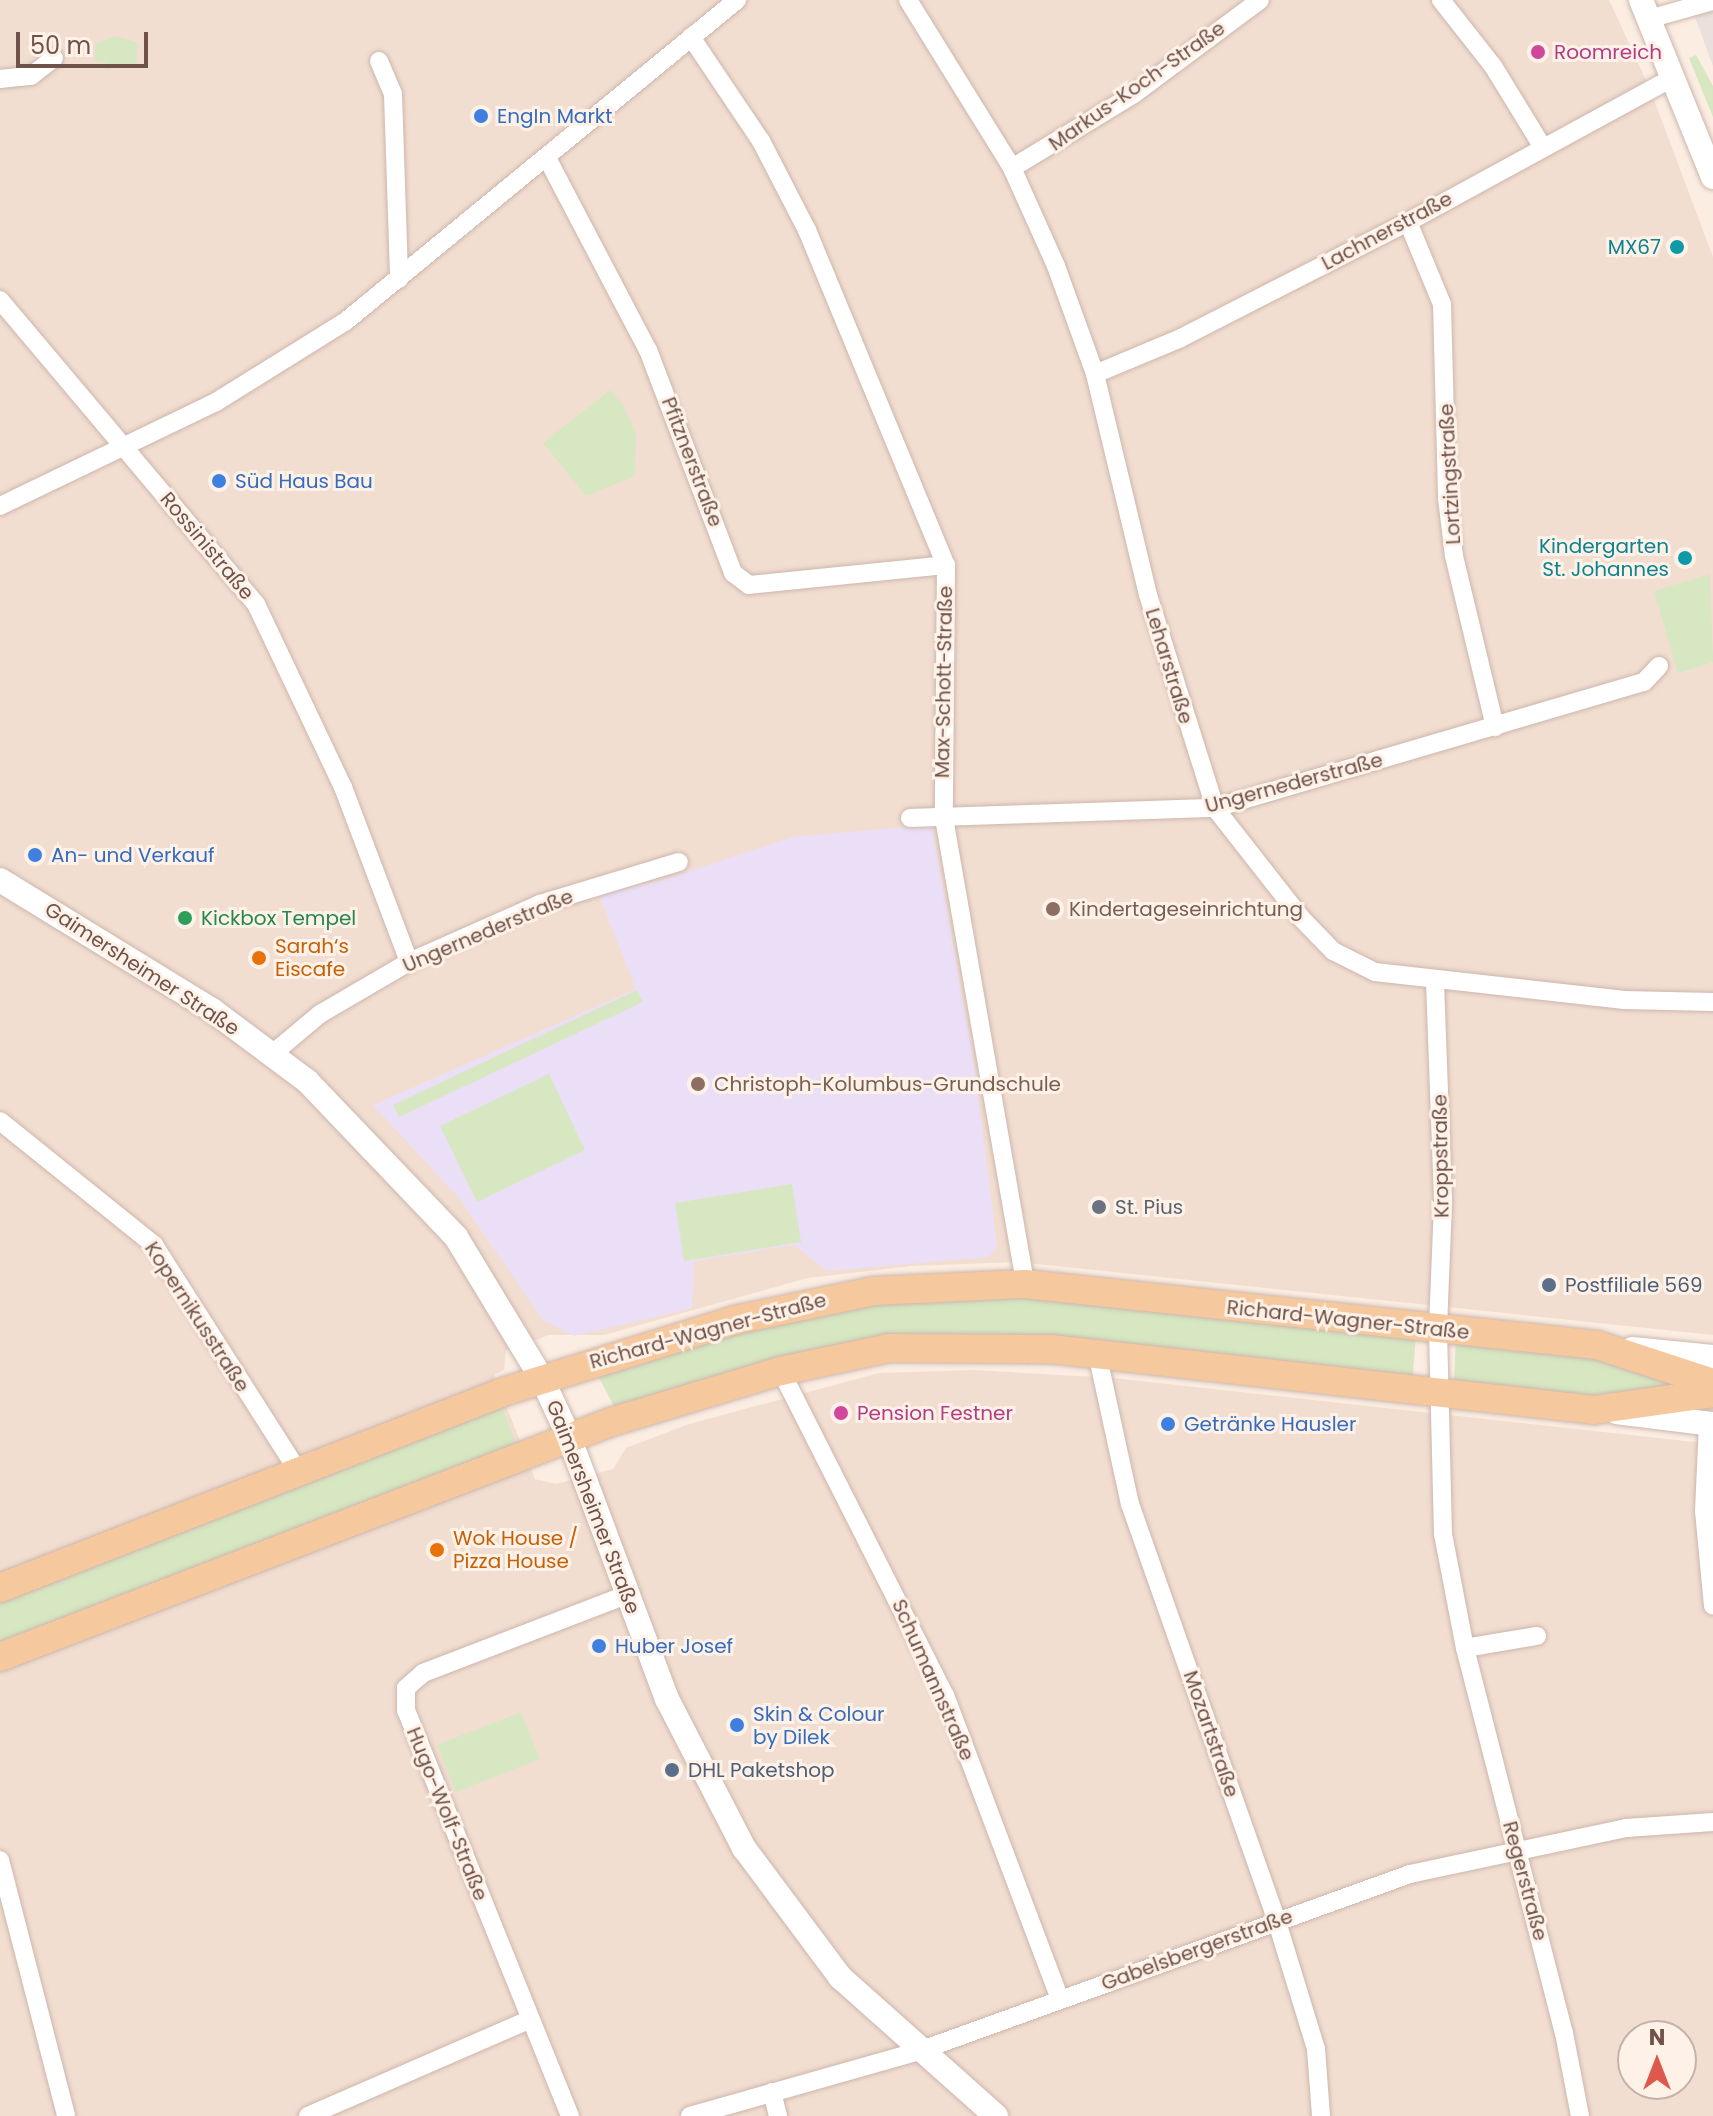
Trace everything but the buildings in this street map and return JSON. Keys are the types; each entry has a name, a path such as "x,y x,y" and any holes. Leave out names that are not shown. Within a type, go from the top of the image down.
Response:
{"main road":[{"name":"Richard-Wagner-Straße","path":"0,1588 542,1379 806,1301 949,1284 1025,1284 1597,1345 1713,1383"},
{"path":"0,1657 569,1437 781,1371 889,1348 975,1346 1097,1353 1594,1410 1713,1393"}],"street":[{"path":"0,506 124,450 301,351 399,279 737,0"},
{"name":"Leharstraße","path":"908,0 1012,168 1095,374 1160,638 1215,808 1333,951 1375,972 1435,982 1624,1000 1713,1002"},
{"name":"Markus-Koch-Straße","path":"1012,168 1134,94 1260,0"},
{"path":"1441,0 1493,66 1542,146"},
{"path":"1713,1 1645,10 1713,177"},
{"name":"Max-Schott-Straße","path":"691,37 761,141 807,230 946,565 944,818 1025,1284"},
{"path":"0,79 31,76 54,58"},
{"path":"379,61 393,94 399,279"},
{"name":"Lachnerstraße","path":"1095,374 1181,338 1408,222 1542,146 1674,77"},
{"name":"Pfitznerstraße","path":"547,158 648,350 733,573 749,585 946,565"},
{"name":"Lortzingstraße","path":"1408,222 1442,304 1447,498 1454,556 1495,727"},
{"name":"Rossinistraße","path":"0,300 256,604 343,787 409,962"},
{"name":"Ungernederstraße","path":"910,818 1215,808 1644,682 1659,666"},
{"name":"Ungernederstraße","path":"271,1055 320,1014 409,962 540,904 679,862"},
{"name":"Gaimersheimer Straße","path":"1,883 212,1010 271,1055 328,1101 456,1237 542,1379 569,1437 667,1699 744,1848 840,1977 919,2051 996,2116"},
{"name":"Kroppstraße","path":"1435,982 1443,1203 1438,1330"},
{"name":"Kopernikusstraße","path":"0,1121 154,1245 299,1473"},
{"name":"Regerstraße","path":"1438,1330 1443,1534 1465,1648 1580,2116"},
{"name":"Richard-Wagner-Straße","path":"1597,1345 1713,1357"},
{"name":"Mozartstraße","path":"1097,1353 1130,1504 1277,1922 1316,2049 1321,2116"},
{"name":"Schumannstraße","path":"781,1371 945,1695 1060,1999"},
{"path":"1594,1410 1710,1423 1704,1511 1713,1606"},
{"name":"Hugo-Wolf-Straße","path":"570,2116 406,1711 406,1688 423,1673 626,1595"},
{"path":"1465,1648 1537,1636"},
{"name":"Gabelsbergerstraße","path":"690,2116 919,2051 1410,1874 1516,1848 1626,1828 1713,1822"},
{"path":"0,1860 66,2116"},
{"path":"308,2116 529,2020"},
{"path":"772,2092 778,2116"}],"shaded area":[{"path":"0,0 1609,0 1650,89 1713,257 1713,1335 1018,1262 912,1266 808,1278 604,1335 549,1335 506,1351 504,1370 494,1375 535,1479 556,1484 613,1469 626,1448 689,1424 879,1373 974,1370 1114,1378 1713,1444 1713,2116 0,2116"},
{"path":"1688,0 1713,0 1713,66 1699,28"},
{"name":"Christoph-Kolumbus-Grundschule","path":"932,825 974,1064 997,1246 988,1257 827,1271 794,1245 694,1261 692,1308 574,1336 543,1320 459,1198 373,1105 636,989 598,893 659,881 793,837"}],"green space":[{"path":"116,36 138,43 136,65 106,70 106,63 95,61 95,44"},
{"path":"1696,55 1713,86 1713,117 1689,58"},
{"path":"610,390 623,405 636,433 635,476 586,496 543,443"},
{"path":"1710,574 1713,662 1678,673 1654,591"},
{"path":"637,990 643,1002 399,1117 393,1105"},
{"path":"549,1074 585,1150 477,1202 440,1126"},
{"path":"792,1184 801,1242 684,1261 675,1203"},
{"path":"1045,1295 1416,1335 1412,1385 905,1340 615,1408 596,1372 789,1314 905,1297"},
{"path":"1456,1338 1583,1353 1683,1384 1592,1396 1454,1382"},
{"path":"501,1404 517,1447 0,1648 0,1599"},
{"path":"521,1712 540,1759 456,1792 437,1745"}],"place":[{"name":"Roomreich","path":"1538,52"},
{"name":"EngIn Markt","path":"481,116"},
{"name":"MX67","path":"1677,247"},
{"name":"Süd Haus Bau","path":"219,481"},
{"name":"Kindergarten St. Johannes","path":"1685,558"},
{"name":"An- und Verkauf","path":"35,855"},
{"name":"Kindertageseinrichtung","path":"1053,909"},
{"name":"Kickbox Tempel","path":"185,918"},
{"name":"Sarah‘s Eiscafe","path":"259,958"},
{"name":"Christoph-Kolumbus-Grundschule","path":"698,1084"},
{"name":"St. Pius","path":"1099,1207"},
{"name":"Postfiliale 569","path":"1549,1285"},
{"name":"Pension Festner","path":"841,1413"},
{"name":"Getränke Hausler","path":"1168,1424"},
{"name":"Wok House / Pizza House","path":"437,1550"},
{"name":"Huber Josef","path":"599,1646"},
{"name":"Skin & Colour by Dilek","path":"737,1725"},
{"name":"DHL Paketshop","path":"672,1770"}]}
